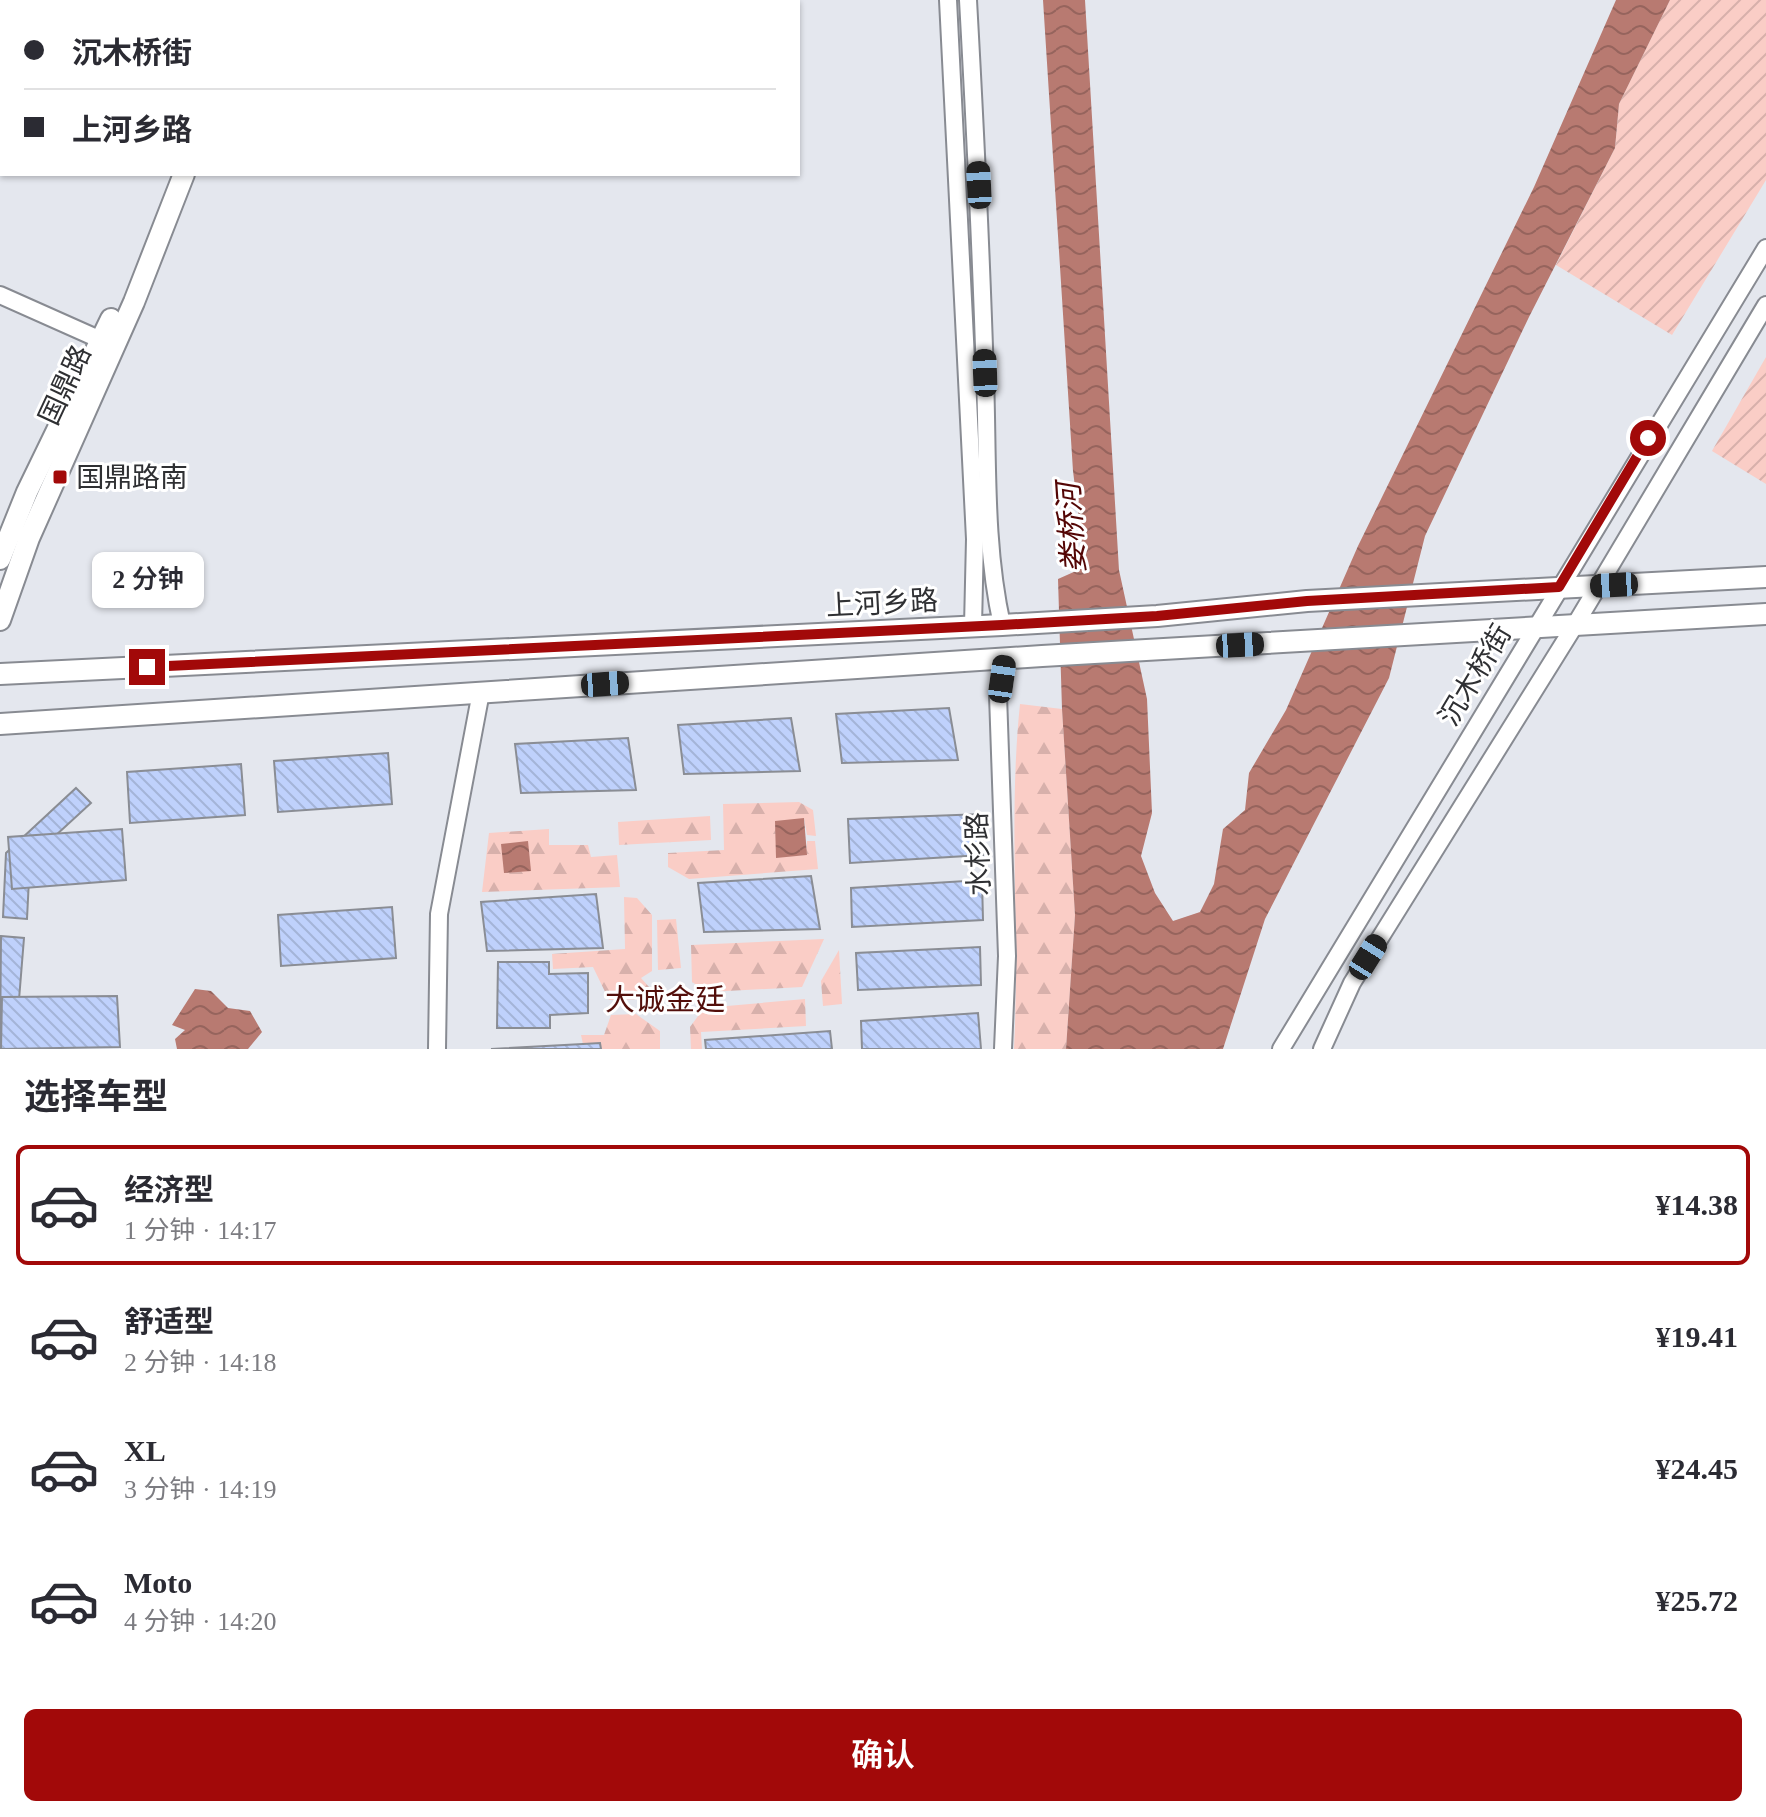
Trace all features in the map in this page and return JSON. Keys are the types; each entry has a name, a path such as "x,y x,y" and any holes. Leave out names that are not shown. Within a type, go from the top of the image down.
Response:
{"main road":[{"name":"国鼎路","path":"0,559 27,492 139,259 168,176"},
{"name":"国鼎路","path":"0,620 29,538 134,302 183,176"},
{"name":"上河乡路","path":"0,674 1040,623 1157,616 1307,601 1766,577"},
{"path":"0,724 1160,648 1766,614"}],"street":[{"path":"948,0 974,523 973,626"},
{"path":"968,0 980,216 990,529 994,594 1002,625"},
{"name":"沉木桥街","path":"1281,1049 1766,248"},
{"path":"0,295 101,340"},
{"name":"沉木桥街","path":"1322,1049 1352,983 1575,625 1766,305"},
{"name":"水杉路","path":"1003,1049 1007,956 998,695 1005,658"},
{"path":"437,1049 439,914 481,692"}],"green space":[{"path":"1670,0 1766,0 1766,180 1672,335 1556,265 1615,148 1619,104"},
{"path":"1766,357 1766,484 1712,451"},
{"path":"1020,704 1062,709 1075,915 1066,1049 1014,1049 1014,833"},
{"path":"799,802 813,810 816,836 807,835 804,818 776,857 806,855 807,841 815,841 818,869 689,879 668,867 668,853 724,850 723,804"},
{"path":"710,816 711,840 619,845 618,822"},
{"path":"549,829 549,845 588,845 591,857 617,855 620,887 482,892 489,833"},
{"path":"624,897 637,898 652,915 652,971 641,978 649,987 644,999 609,1000 593,967 553,969 552,954 625,949"},
{"path":"676,919 681,968 658,970 657,920"},
{"path":"824,939 802,987 708,992 692,982 691,945"},
{"path":"839,950 842,1004 823,1006 821,981"},
{"path":"805,999 806,1026 701,1032 702,1049 691,1049 690,1027 704,1008"},
{"path":"636,1014 660,1031 660,1049 601,1049 600,1043 583,1044 581,1035 604,1035 611,1015"}],"water":[{"path":"1043,0 1085,0 1119,570 1147,699 1152,813 1141,856 1155,893 1173,921 1200,912 1214,884 1223,829 1245,810 1249,773 1286,710 1358,546 1534,187 1616,0 1670,0 1619,104 1615,148 1529,317 1425,536 1389,678 1265,919 1223,1049 1066,1049 1075,915 1062,709 1058,579 1085,567 1073,471"},
{"path":"804,818 807,855 776,858 775,821"},
{"path":"528,841 531,871 504,873 501,844"},
{"path":"195,989 211,991 228,1008 250,1011 262,1032 248,1049 177,1049 175,1039 185,1030 172,1025"}],"building":[{"path":"949,708 958,760 842,763 836,714"},
{"path":"791,718 800,771 684,774 678,725"},
{"path":"628,738 636,790 521,793 515,744"},
{"path":"388,753 392,804 278,812 274,761"},
{"path":"241,764 245,815 130,823 127,772"},
{"path":"76,788 91,803 30,859 27,919 3,917 6,853"},
{"path":"983,814 983,855 850,863 848,819"},
{"path":"122,829 126,880 12,889 8,837"},
{"path":"811,876 820,929 704,932 698,883"},
{"path":"982,880 983,920 852,927 851,888"},
{"path":"596,894 603,948 487,951 481,902"},
{"path":"392,907 396,958 281,966 278,915"},
{"path":"1,936 24,938 15,1049 0,1049"},
{"path":"980,947 981,985 858,990 856,953"},
{"path":"498,962 549,962 549,974 588,973 588,1013 550,1015 550,1028 497,1028"},
{"path":"117,996 120,1047 1,1049 2,997"},
{"path":"978,1013 981,1049 862,1049 861,1021"},
{"path":"830,1031 832,1049 706,1049 705,1040"},
{"path":"600,1043 601,1049 491,1049 583,1044"}],"place":[{"name":"国鼎路南","path":"60,477"}],"district":[{"name":"大诚金廷","path":"665,999"}],"route":[{"path":"147,667 1002,625 1157,616 1307,601 1559,587 1648,438"}],"water label":[{"name":"娄桥河","path":"1071,528"}]}
